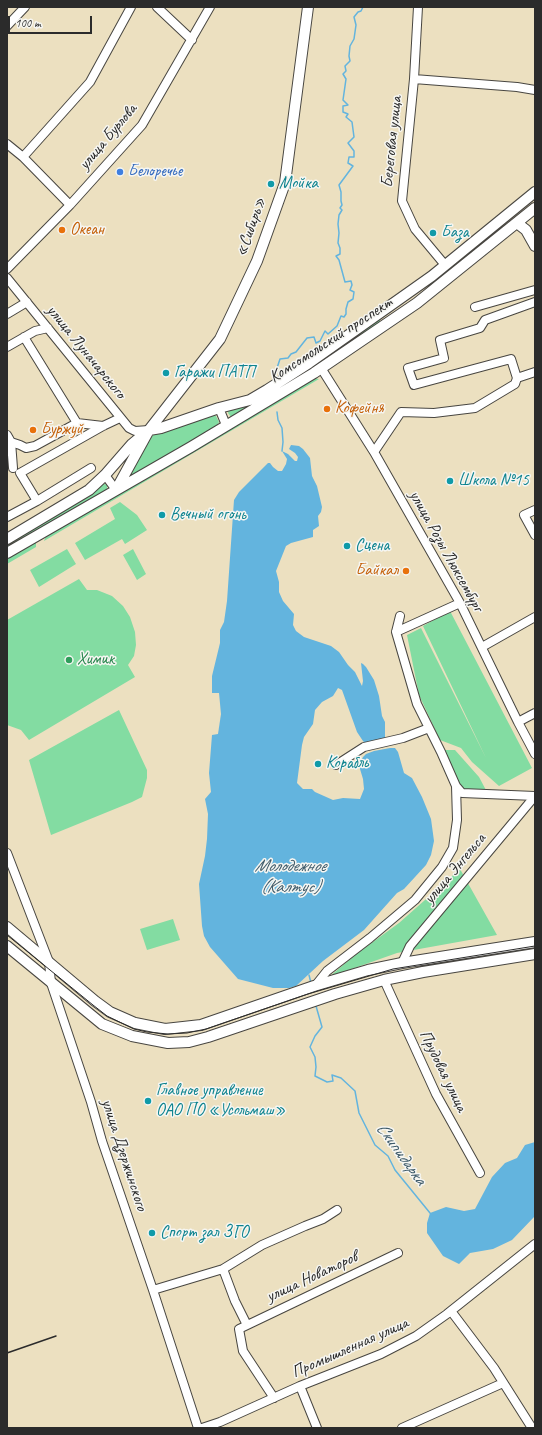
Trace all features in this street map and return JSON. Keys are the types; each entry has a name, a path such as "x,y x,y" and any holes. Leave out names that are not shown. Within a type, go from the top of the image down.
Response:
{"main road":[{"name":"«Сибирь»","path":"116,490 149,430 220,339 257,261 285,182 308,7"},
{"name":"Комсомольский проспект","path":"149,430 161,428 219,408 250,400 267,390 309,363 382,312 445,265 535,192"},
{"name":"Комсомольский проспект","path":"7,553 321,368 417,303 535,208"},
{"path":"517,223 526,230 535,246"},
{"path":"382,312 383,320 388,322"},
{"name":"«Сибирь»","path":"105,475 132,444 149,430"},
{"path":"7,539 71,502 89,490 105,475"},
{"path":"7,927 95,1002 110,1012 135,1023 165,1029 201,1025 314,986 368,970 402,963 535,942"},
{"path":"7,946 102,1024 132,1036 168,1043 189,1042 208,1037 329,996 384,980 423,972 535,954"}],"street":[{"path":"7,26 25,7"},
{"path":"22,157 90,82 131,7"},
{"path":"157,7 192,40"},
{"name":"улица Бурлова","path":"7,269 70,205 142,125 210,7"},
{"name":"Береговая улица","path":"418,7 414,78 402,201 415,229 445,265"},
{"path":"414,78 517,87 535,90"},
{"path":"7,144 70,205"},
{"name":"улица Луначарского","path":"7,278 129,428"},
{"path":"475,307 535,290"},
{"path":"7,314 27,302"},
{"path":"374,452 401,412 434,413 475,408 515,384 517,378 511,359 414,385 408,368 444,358 440,340 480,328 485,320 535,302"},
{"path":"7,346 35,331 48,328"},
{"path":"24,337 77,423"},
{"name":"улица Розы Люксембург","path":"321,368 374,452 460,603 535,754"},
{"path":"517,378 535,372"},
{"path":"219,408 226,425"},
{"path":"13,470 120,418"},
{"path":"11,442 26,448 35,446 77,423 103,426"},
{"path":"129,428 135,431 149,430"},
{"path":"129,428 132,444"},
{"path":"7,434 11,442 13,470 37,501"},
{"path":"7,518 91,468"},
{"path":"105,475 116,490"},
{"path":"535,510 524,515 535,535"},
{"path":"396,632 460,603"},
{"path":"400,616 396,632 417,704 456,786 462,793 496,796 535,796"},
{"path":"482,647 535,617"},
{"path":"518,722 535,713"},
{"path":"336,765 364,747 403,738 429,728"},
{"path":"314,986 327,971 370,938 415,900 442,867 453,848 457,820 456,786"},
{"name":"улица Энгельса","path":"402,963 410,946 535,796"},
{"name":"улица Дзержинского","path":"7,853 48,962 51,983 91,1102 102,1141 154,1290 198,1428"},
{"name":"Прудовая улица","path":"384,980 436,1094 480,1173"},
{"path":"154,1290 223,1269 262,1245 323,1219 337,1210"},
{"name":"Промышленная улица","path":"202,1428 220,1422 300,1386 381,1354 416,1336 451,1311 535,1244"},
{"name":"улица Новаторов","path":"274,1398 243,1351 239,1329 398,1253"},
{"path":"223,1269 235,1301 247,1325"},
{"path":"451,1311 494,1368 532,1428"},
{"path":"402,1428 503,1383"},
{"path":"300,1386 317,1428"}],"green space":[{"path":"377,320 380,320 380,324 278,391 235,417 231,417 228,413 229,409"},
{"path":"313,378 319,379 44,541 47,533"},
{"path":"211,413 216,416 219,422 216,428 126,479 153,435"},
{"path":"102,483 107,485 107,490 101,495 7,549 7,542"},
{"path":"120,502 137,515 147,530 125,544 122,539 85,560 75,543 115,519 110,508"},
{"path":"36,539 36,547 7,564 7,556"},
{"path":"67,549 76,564 39,587 30,570"},
{"path":"133,549 146,574 137,580 123,555"},
{"name":"Химик","path":"79,579 87,590 97,590 112,596 123,606 130,617 135,632 136,645 134,656 128,665 135,677 29,740 21,730 7,725 7,620"},
{"path":"450,611 532,768 499,786 472,762 461,748 440,740 419,695 407,635 421,628 486,758 423,626"},
{"path":"119,710 147,770 147,778 142,797 51,835 29,760"},
{"path":"442,750 455,750 479,777 487,792 465,791 455,785"},
{"path":"460,869 497,935 397,953 329,977 355,955 399,923"},
{"path":"173,919 180,940 147,950 140,929"}],"water":[{"name":"Молодежное (Калтус)","path":"291,445 299,446 310,458 312,476 317,486 322,507 318,516 319,526 313,530 313,537 291,543 286,546 276,571 279,582 279,592 283,601 294,614 293,625 296,631 304,637 331,646 339,652 355,672 362,686 363,681 361,663 366,667 374,680 379,696 382,716 385,722 385,739 365,743 357,732 342,690 338,688 333,696 322,702 315,710 313,724 304,737 302,745 297,783 303,789 312,789 315,792 333,800 343,798 360,799 364,789 360,769 363,757 374,751 395,748 398,752 404,773 412,778 422,797 431,819 434,841 431,855 426,865 404,889 397,893 364,930 323,961 296,986 289,988 273,988 238,979 210,947 204,936 202,926 199,884 207,839 208,814 205,799 211,792 209,773 212,735 212,676 220,643 220,630 224,622 227,601 234,500 239,492 268,463 270,463 278,471 282,471 287,459 282,451 297,461 298,457 289,449"},
{"path":"535,1142 535,1216 512,1240 493,1249 470,1253 459,1264 443,1256 427,1233 427,1223 430,1213 446,1207 464,1211 475,1209 492,1177 505,1163 517,1158 525,1145"}],"pier":[{"path":"212,693 219,693 221,714 218,734 212,735"}],"waterway":[{"name":"Скипидарка","path":"274,377 280,359 288,358 291,354 296,352 307,338 314,337 316,343 320,341 325,331 328,334 337,326 341,316 344,317 346,314 348,302 353,299 354,292 350,290 352,285 351,281 345,282 339,260 336,256 340,254 338,243 338,224 339,215 342,210 340,208 342,205 339,185 353,166 348,163 349,157 354,157 354,151 348,143 354,137 352,122 346,117 348,114 343,112 343,106 348,105 343,100 346,79 343,74 346,71 345,66 350,61 350,46 354,39 356,25 354,17 363,7"},
{"name":"Скипидарка","path":"277,412 278,420 282,428 282,451"},
{"name":"Скипидарка","path":"309,975 311,983"},
{"name":"Скипидарка","path":"316,1006 322,1027 315,1036 310,1047 315,1057 315,1076 327,1082 333,1081 332,1075 341,1078 355,1091 359,1113 375,1145 388,1156 395,1170 430,1213"}],"tram line":[{"path":"7,935 107,1016 134,1029 168,1034 187,1033 206,1029 308,994 393,969 535,946"}],"railway":[{"path":"7,1353 56,1336"}],"place":[{"name":"Белоречье","path":"120,172"},
{"name":"Мойка","path":"271,184"},
{"name":"Океан","path":"62,230"},
{"name":"База","path":"433,233"},
{"name":"Гаражи ПАТП","path":"166,373"},
{"name":"Кофейня","path":"327,409"},
{"name":"Буржуй","path":"33,430"},
{"name":"Школа №15","path":"450,481"},
{"name":"Вечный огонь","path":"162,515"},
{"name":"Сцена","path":"347,546"},
{"name":"Байкал","path":"406,571"},
{"name":"Химик","path":"69,660"},
{"name":"Корабль","path":"318,764"},
{"name":"Главное управление ОАО ПО «Усольмаш»","path":"148,1101"},
{"name":"Спорт зал ЗГО","path":"152,1233"}]}
